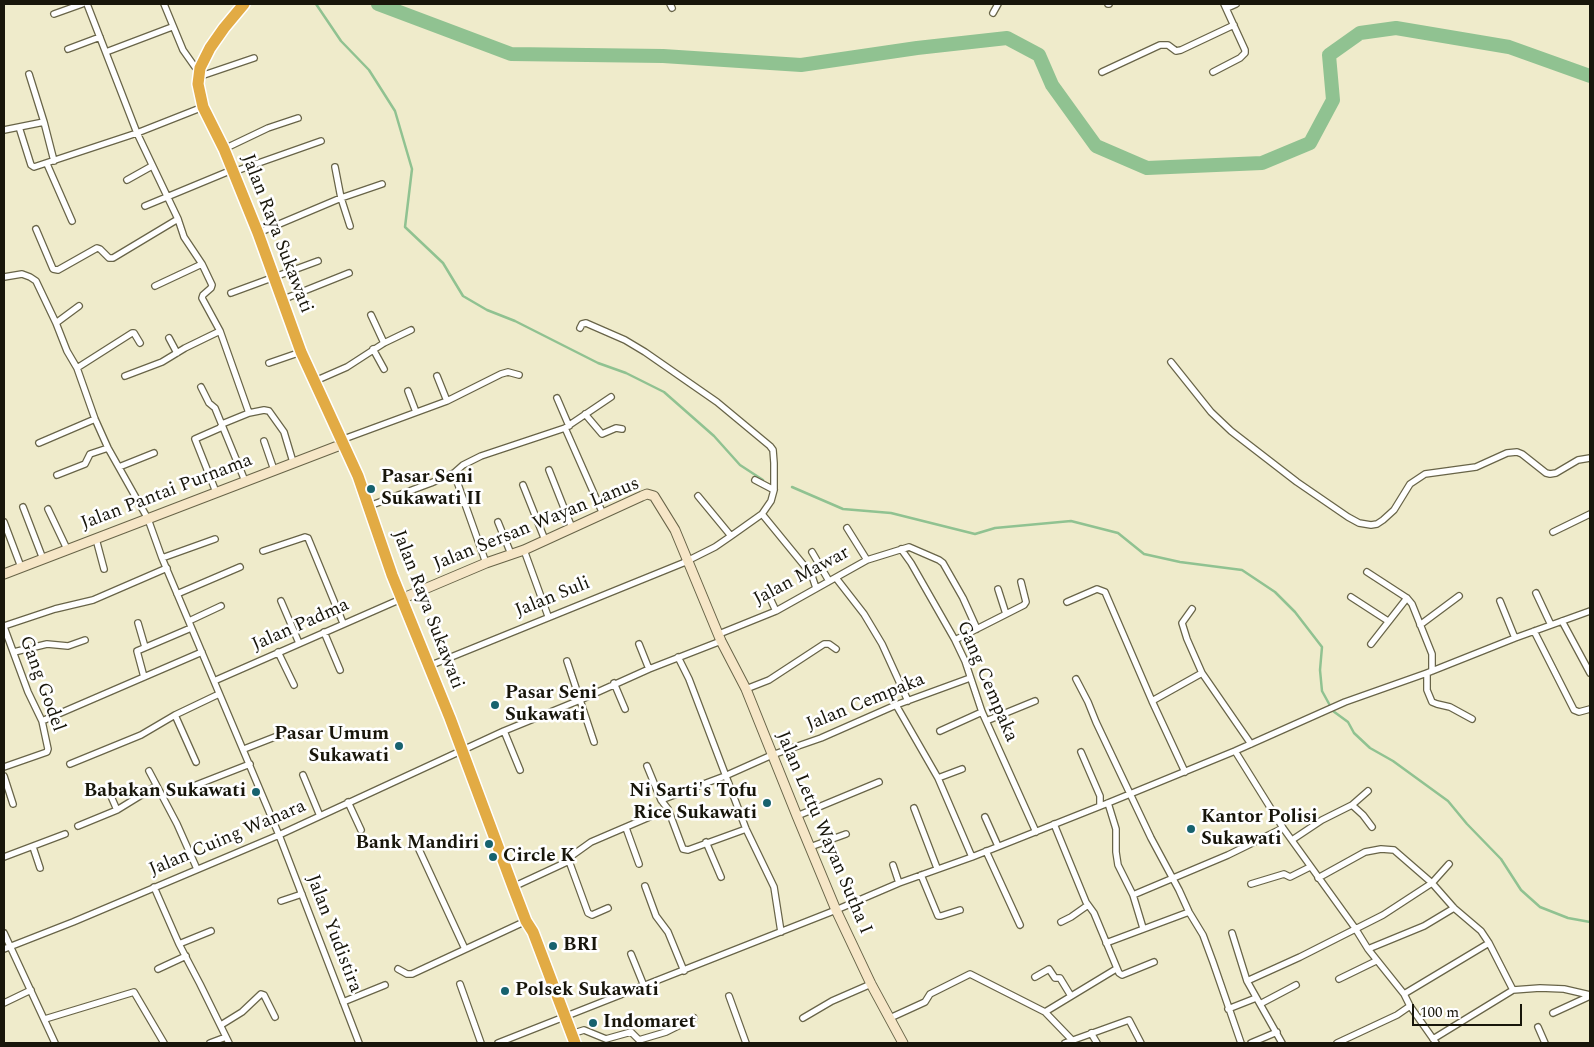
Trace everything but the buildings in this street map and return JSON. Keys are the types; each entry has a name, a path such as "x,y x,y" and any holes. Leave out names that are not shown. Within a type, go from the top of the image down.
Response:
{"highway":[{"path":"199,73 210,48 244,4"},
{"name":"Jalan Raya Sukawati","path":"199,73 203,107 224,149 258,233 302,352 357,474 401,598 573,1038"}],"street":[{"path":"54,14 82,4"},
{"path":"87,4 137,133 168,196 184,237 202,264 212,285 202,297 220,331 249,413"},
{"path":"164,4 183,50 199,73 254,58"},
{"path":"993,13 998,4"},
{"path":"1213,72 1240,58 1245,53 1225,6 1236,4"},
{"path":"1102,72 1160,45 1168,45 1176,51 1181,50 1234,25"},
{"path":"106,52 172,27"},
{"path":"68,49 100,37"},
{"path":"29,74 54,161"},
{"path":"18,127 31,165 35,167 137,133 203,107"},
{"path":"224,149 268,128 298,118"},
{"path":"4,130 44,122"},
{"path":"145,206 232,171 321,142"},
{"path":"47,164 72,221"},
{"path":"127,180 152,166"},
{"path":"336,168 340,198 350,226"},
{"path":"258,233 340,198 382,184"},
{"path":"36,229 53,269 58,270 97,248 109,258 113,258 178,219"},
{"path":"231,293 318,261"},
{"path":"155,286 202,264"},
{"path":"284,299 349,273"},
{"name":"Jalan Yudistira","path":"4,277 22,274 36,282 67,351 77,368 95,419 108,448 148,519 191,628 279,835 359,1043"},
{"path":"56,323 79,306"},
{"path":"371,315 384,343"},
{"path":"580,328 582,324 586,323 625,340 645,352 691,383 770,446 773,450 774,490 771,501 762,514 807,569 812,576 816,588"},
{"path":"315,381 347,367 373,349 411,330"},
{"path":"125,376 162,362 220,331"},
{"path":"77,368 132,333 140,342"},
{"path":"169,338 177,353"},
{"path":"373,349 384,369"},
{"path":"269,363 302,352"},
{"path":"1171,362 1211,412 1231,431 1296,482 1359,523 1371,525 1384,520 1394,510 1410,484 1425,474 1476,467 1506,453 1517,452 1522,454 1546,473 1550,474 1556,473 1578,460 1590,458"},
{"path":"342,442 447,401 501,374 508,372 519,375"},
{"path":"437,376 447,401"},
{"path":"201,387 208,404 215,408 244,481"},
{"path":"408,391 416,412"},
{"path":"369,506 454,473 481,456 567,427 611,397"},
{"path":"557,398 603,514"},
{"path":"216,492 195,440 220,428 222,424 249,413 264,410 270,411 284,432 293,462"},
{"path":"585,414 602,434 616,428 622,429"},
{"path":"39,443 95,419"},
{"path":"264,441 274,470"},
{"name":"Jalan Pantai Purnama","path":"4,574 342,442"},
{"path":"57,474 84,464 89,455 108,448"},
{"path":"119,468 154,453"},
{"path":"549,470 572,528"},
{"path":"454,473 486,563"},
{"path":"755,480 774,490"},
{"path":"522,485 545,540"},
{"name":"Jalan Sersan Wayan Lanus","path":"401,598 486,563 524,550 642,496 652,494 675,530 720,637"},
{"path":"698,496 731,536"},
{"path":"23,507 42,559"},
{"path":"48,509 67,549"},
{"name":"Jalan Suli","path":"429,666 689,560 715,547 762,514"},
{"path":"1552,532 1590,514"},
{"path":"4,522 21,567"},
{"path":"498,522 511,554"},
{"path":"846,528 867,560"},
{"path":"263,551 305,537 308,538 343,623"},
{"path":"96,538 104,569"},
{"path":"162,558 215,538"},
{"path":"901,549 914,548 939,560 943,564 963,598 977,629"},
{"name":"Jalan Mawar","path":"580,700 776,611 867,560 901,549"},
{"name":"Gang Cempaka","path":"901,549 955,640 965,661 986,722 1036,832"},
{"path":"524,550 548,616"},
{"path":"812,552 829,581"},
{"path":"177,594 240,567"},
{"path":"4,626 55,609 93,600 167,568"},
{"path":"1367,572 1407,598 1412,604 1432,654 1427,690 1432,702 1450,707 1472,719"},
{"path":"836,578 864,614 882,644 908,701"},
{"path":"955,640 1024,605 1026,603 1021,582"},
{"path":"998,590 1006,614"},
{"path":"1066,602 1097,590 1105,592 1185,772"},
{"path":"767,592 776,611"},
{"path":"1536,593 1551,625"},
{"path":"1420,625 1460,596"},
{"path":"1351,597 1388,621"},
{"name":"Jalan Padma","path":"214,681 401,598"},
{"path":"1370,644 1407,598"},
{"path":"281,601 299,643"},
{"path":"1500,601 1515,638"},
{"path":"189,621 221,606"},
{"path":"1192,609 1182,626 1202,672 1251,744"},
{"path":"498,1043 684,971 921,874 972,857 1036,832 1235,751 1345,702 1590,611"},
{"path":"1562,621 1590,673"},
{"path":"138,623 145,646"},
{"name":"Gang Godel","path":"4,626 28,692 42,721 48,746 48,751 4,767"},
{"path":"144,677 136,652 145,646 191,628"},
{"path":"1534,631 1574,710 1579,712 1590,708"},
{"path":"324,632 340,670"},
{"name":"Jalan Lettu Wayan Sutha I","path":"720,637 746,689 796,816 836,910 903,1043"},
{"path":"14,652 47,644 68,646 85,640"},
{"path":"639,644 649,669"},
{"path":"746,689 769,680 824,644 830,644 836,649"},
{"path":"42,721 202,652"},
{"path":"278,652 294,685"},
{"path":"678,657 689,680 746,829 774,887 780,932"},
{"path":"566,661 594,742"},
{"path":"1152,701 1202,672"},
{"name":"Jalan Cempaka","path":"661,800 970,678"},
{"path":"1076,679 1151,838 1203,935 1241,1043"},
{"path":"614,684 625,710"},
{"path":"70,764 132,740 175,715 219,694"},
{"name":"Jalan Cuing Wanara","path":"4,949 279,835 461,750 580,700"},
{"path":"986,722 1035,701"},
{"path":"896,706 938,778 972,857"},
{"path":"940,731 982,712"},
{"path":"175,715 196,762"},
{"path":"504,731 520,770"},
{"path":"244,749 280,735"},
{"path":"1235,751 1283,828 1355,928 1376,961 1404,994 1410,1006 1435,1041 1513,990 1540,988 1590,995"},
{"path":"1080,752 1100,796 1100,806"},
{"path":"186,789 250,764"},
{"path":"648,766 661,800 668,809 683,849 688,850 746,829"},
{"path":"938,778 962,769"},
{"path":"149,771 177,824 197,869"},
{"path":"304,775 320,816"},
{"path":"4,776 13,804"},
{"path":"796,816 879,782"},
{"path":"78,826 117,810 156,786"},
{"path":"1292,840 1322,820 1352,806 1368,791"},
{"path":"110,794 117,810"},
{"path":"348,802 361,830"},
{"path":"1108,803 1116,829 1118,865 1133,895 1143,928"},
{"path":"1352,806 1358,810 1372,827"},
{"path":"914,808 937,868"},
{"path":"608,908 592,915 588,913 569,861 570,856 591,842 668,809"},
{"path":"985,817 998,846"},
{"path":"1054,824 1119,974 1122,975 1154,962"},
{"path":"626,828 639,864"},
{"path":"1133,895 1173,879 1283,828"},
{"path":"4,857 66,834"},
{"path":"810,847 846,834"},
{"path":"706,842 721,877"},
{"path":"416,843 465,949"},
{"path":"33,847 40,868"},
{"path":"1318,878 1365,852 1388,849 1398,852 1432,883 1454,908 1481,931 1489,942 1513,990"},
{"path":"986,851 1020,925"},
{"path":"513,887 569,861"},
{"path":"1247,981 1300,957 1383,915 1432,883 1449,864"},
{"path":"893,865 899,883"},
{"path":"1251,884 1284,874 1290,877 1310,867"},
{"path":"921,874 937,915 940,917 960,910"},
{"path":"645,886 656,916 668,932 684,971"},
{"path":"154,887 179,944 229,1043"},
{"path":"281,901 302,894"},
{"path":"1061,922 1088,905"},
{"path":"1368,949 1424,926 1454,908"},
{"path":"1106,943 1189,912"},
{"path":"398,970 412,974 526,921"},
{"path":"179,944 211,931"},
{"path":"4,932 55,1043"},
{"path":"1232,933 1247,981 1282,1043"},
{"path":"1404,994 1489,942"},
{"path":"631,954 644,986"},
{"path":"158,969 186,956"},
{"path":"1339,979 1376,961"},
{"path":"1035,977 1049,969 1055,978 1060,978 1071,996"},
{"path":"1044,1012 1116,969"},
{"path":"890,1018 925,1002 930,994 970,974 1044,1012 1072,1040"},
{"path":"460,984 481,1043"},
{"path":"803,1018 832,1001 872,984"},
{"path":"343,1002 386,985"},
{"path":"1228,1009 1258,1001 1296,985"},
{"path":"4,1003 31,990"},
{"path":"44,1019 134,992 164,1043"},
{"path":"221,1026 242,1012 261,994 264,995 276,1017"},
{"path":"1552,1013 1590,995"},
{"path":"729,996 746,1043"},
{"path":"1338,1043 1398,1015 1410,1006"},
{"path":"573,1038 584,1030 606,1039 633,1032 637,1040 646,1041 694,1018"},
{"path":"1065,1043 1130,1020 1141,1043"},
{"path":"1538,1027 1546,1043"},
{"path":"1251,1043 1277,1032"},
{"path":"1091,1033 1097,1043"},
{"path":"210,1043 226,1037"}],"waterway":[{"path":"316,4 341,41 369,70 395,111 412,169 405,227 443,263 463,296 487,310 515,321 598,363 626,373 664,392 714,436 740,465 763,480"},
{"path":"378,4 511,54 663,56 801,65 917,48 1007,38 1039,55 1052,85 1096,146 1147,168 1262,163 1310,143 1333,100 1329,55 1360,33 1396,28 1509,47 1590,76"},
{"path":"792,487 843,509 891,513 975,534 995,528 1071,521 1118,533 1144,554 1180,562 1242,570 1275,592 1295,612 1322,647 1320,670 1322,691 1333,711 1348,722 1354,733 1370,748 1393,761 1448,801 1501,859 1521,890 1540,907 1568,918 1590,922"}],"place":[{"name":"Pasar Seni Sukawati II","path":"371,489"},
{"name":"Pasar Seni Sukawati","path":"495,705"},
{"name":"Pasar Umum Sukawati","path":"399,746"},
{"name":"Babakan Sukawati","path":"256,792"},
{"name":"Ni Sarti's Tofu Rice Sukawati","path":"767,803"},
{"name":"Kantor Polisi Sukawati","path":"1191,829"},
{"name":"Bank Mandiri","path":"489,844"},
{"name":"Circle K","path":"493,857"},
{"name":"BRI","path":"553,946"},
{"name":"Polsek Sukawati","path":"505,991"},
{"name":"Indomaret","path":"593,1023"}]}
